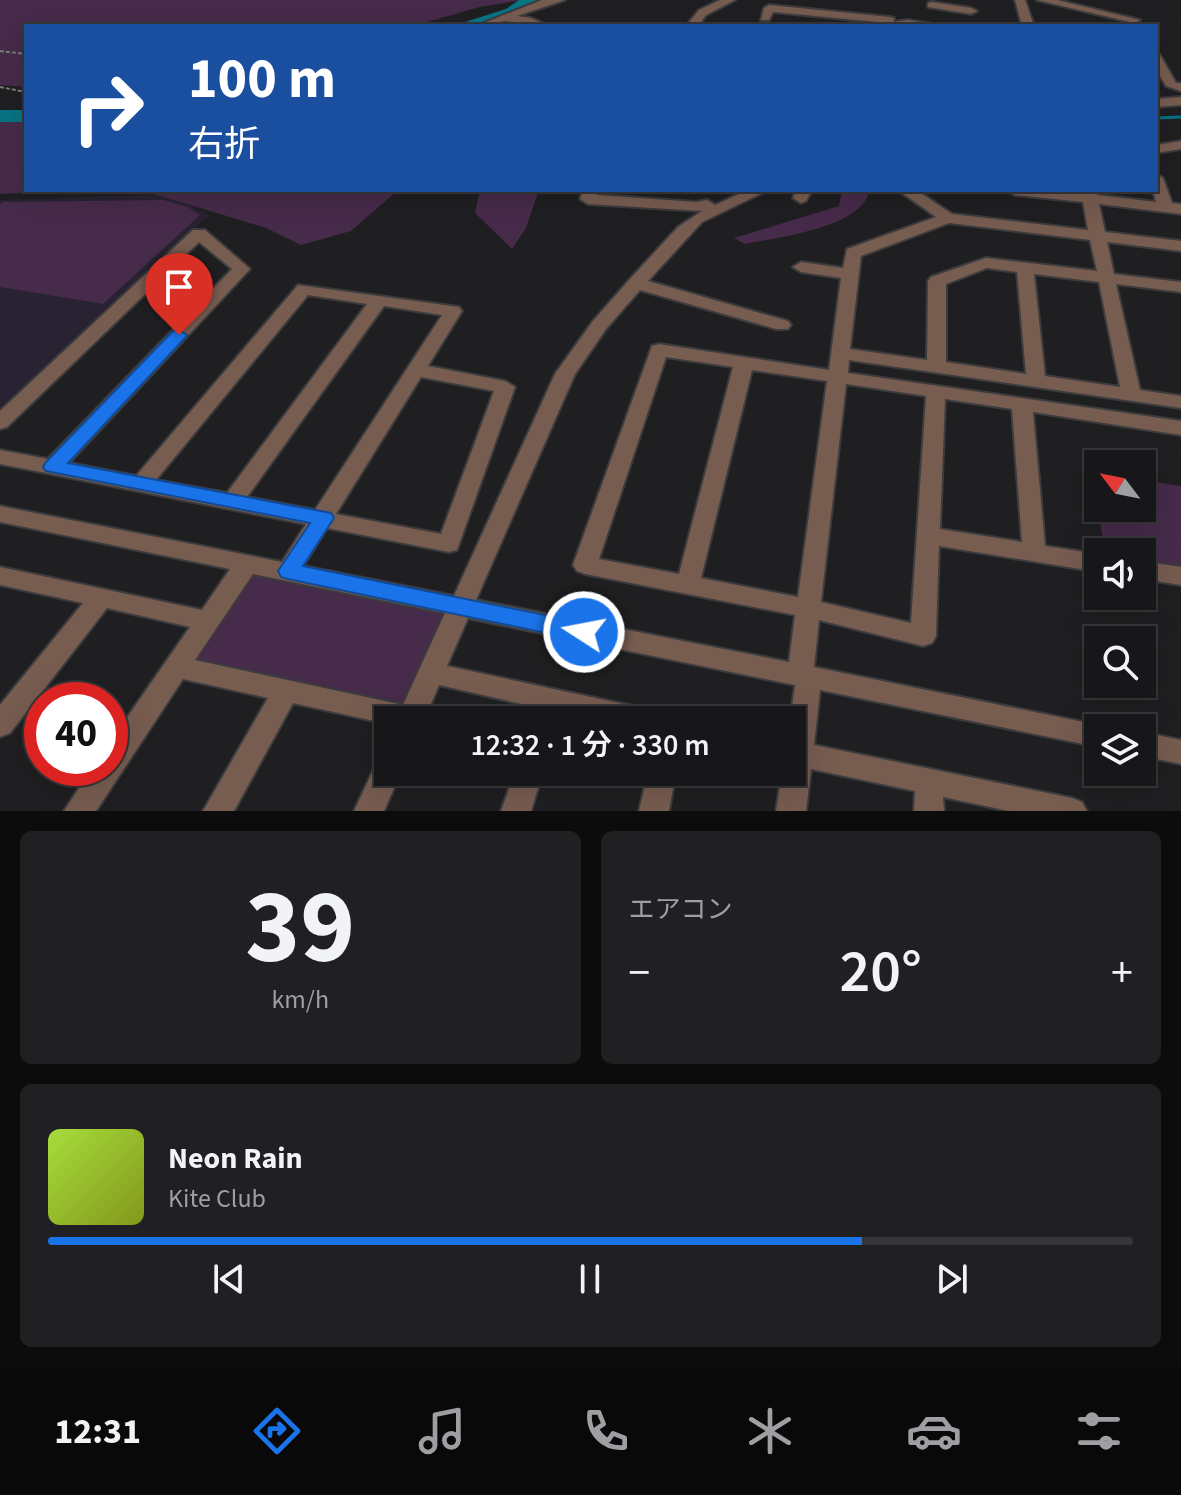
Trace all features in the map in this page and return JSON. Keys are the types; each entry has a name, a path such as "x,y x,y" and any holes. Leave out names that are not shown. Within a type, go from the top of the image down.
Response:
{"street":[{"path":"488,24 533,5 560,0"},
{"path":"693,24 703,12 730,0"},
{"path":"1006,0 1020,1 1027,24"},
{"path":"1042,0 1137,16"},
{"path":"811,2 853,6"},
{"path":"917,23 935,3 970,6"},
{"path":"1094,4 1137,16"},
{"path":"1075,7 1081,24"},
{"path":"818,24 762,22 769,8 875,13 890,23 924,24"},
{"path":"506,18 534,24"},
{"path":"1159,70 1172,86 1181,87"},
{"path":"1158,103 1181,101"},
{"path":"1158,149 1181,145"},
{"path":"1158,181 1174,208"},
{"path":"590,192 588,199 644,197 709,202 752,192"},
{"path":"909,192 948,218 1181,246"},
{"path":"1052,192 1089,194 1174,208"},
{"path":"1089,194 1131,395"},
{"path":"416,706 565,374 599,325 709,202"},
{"path":"800,706 808,608 853,253 948,218"},
{"path":"0,422 199,233 242,269 53,467"},
{"path":"936,367 937,281 986,263 1181,287"},
{"path":"801,267 850,274"},
{"path":"1025,268 1036,381"},
{"path":"636,283 782,325"},
{"path":"141,484 304,289 453,311 288,571"},
{"path":"233,501 379,300"},
{"path":"936,391 923,636 808,608 585,565 659,350 837,378 936,391 1181,428"},
{"path":"841,353 1181,402"},
{"path":"688,584 744,363"},
{"path":"0,457 449,544 505,387 417,370"},
{"path":"1022,404 1034,553"},
{"path":"6,522 248,562 1084,732"},
{"path":"929,536 1084,561"},
{"path":"128,739 248,562"},
{"path":"1156,572 1181,576"},
{"path":"0,576 209,621"},
{"path":"0,725 101,598"},
{"path":"177,667 374,711"},
{"path":"431,673 537,706"},
{"path":"218,811 286,691"},
{"path":"1156,747 1181,752"},
{"path":"806,755 1068,811"},
{"path":"929,781 929,811"},
{"path":"79,811 96,786"},
{"path":"369,811 380,786"},
{"path":"516,811 524,786"},
{"path":"654,811 659,786"},
{"path":"791,811 793,786"}],"path":[{"path":"0,51 24,54"},
{"path":"0,87 24,92"}],"shaded area":[{"path":"0,0 522,0 480,7 420,24 24,24 24,87 0,85"},
{"path":"0,115 24,115 24,192 36,192 0,194"},
{"path":"148,192 396,192 351,231 301,245 266,228"},
{"path":"480,192 538,192 526,228 512,249 475,213"},
{"path":"842,192 868,192 864,203 852,213 817,229 745,244 734,238 839,206"},
{"path":"167,194 209,215 0,408 0,200"},
{"path":"164,200 188,207 200,215 103,304 0,287 0,204 3,202"},
{"path":"1156,482 1181,486 1181,568 1156,564 1156,538 1103,538 1100,522 1156,522"},
{"path":"250,567 448,610 403,706 188,662"}],"waterway":[{"path":"477,24 512,13 529,0"},
{"path":"0,116 24,116"},
{"path":"1158,118 1181,117"}],"route":[{"path":"179,335 53,467 324,518 288,571 584,632"}]}
